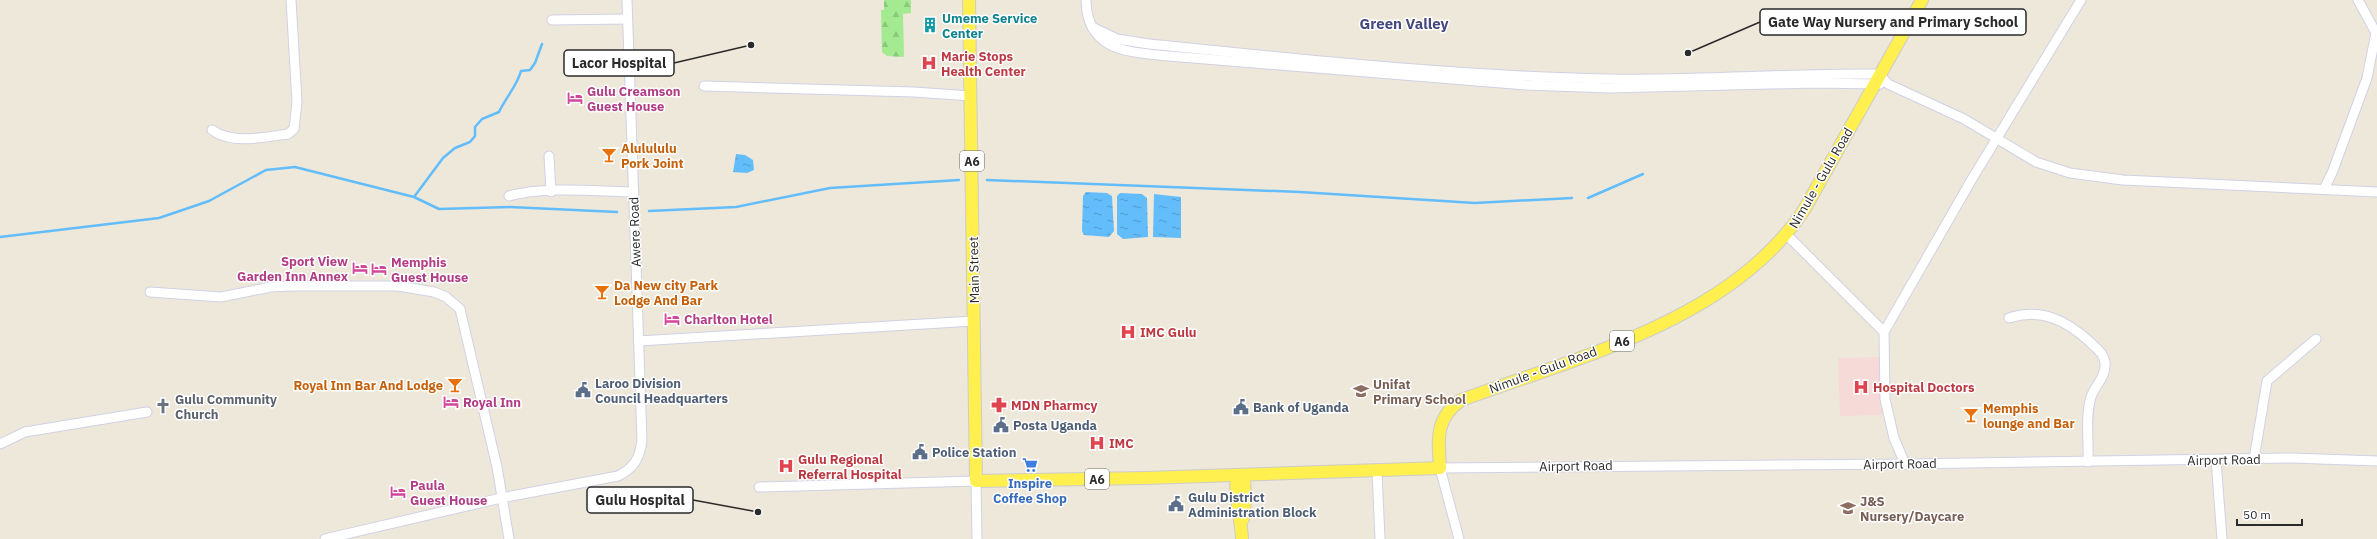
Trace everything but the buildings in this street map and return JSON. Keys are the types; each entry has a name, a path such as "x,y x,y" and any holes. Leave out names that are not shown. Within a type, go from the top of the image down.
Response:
{"main road":[{"name":"Main Street","path":"969,0 976,481"},
{"name":"Nimule - Gulu Road","path":"1440,468 1440,427 1444,415 1461,400 1628,339 1672,320 1756,266 1787,235 1804,210 1922,0"},
{"name":"A6","path":"976,481 1241,475 1440,468"},
{"path":"1240,499 1264,474"},
{"path":"1218,475 1240,499"},
{"path":"1241,475 1240,499 1242,539"}],"street":[{"path":"212,130 223,138 234,139 288,134 294,129 298,102 291,0"},
{"name":"Awere Road","path":"501,498 618,476 628,471 636,463 641,453 642,440 627,0"},
{"path":"1086,0 1087,16 1092,27 1118,39 1142,43 1465,76 1608,79 1810,74 1877,79 1926,100 1998,138 2036,162 2100,178 2377,192"},
{"path":"1905,464 1891,427 1885,399 1884,332 2081,0"},
{"path":"2324,189 2332,173 2374,67 2376,29 2358,0"},
{"path":"552,20 627,19"},
{"path":"704,86 914,92 971,96"},
{"path":"549,156 551,192"},
{"path":"509,196 521,193 551,192 634,192"},
{"path":"1787,235 1884,332"},
{"path":"150,292 221,297 271,287 362,285 398,286 434,292 446,297 460,309 497,468 509,539"},
{"path":"2009,318 2020,314 2056,318 2075,329 2101,353 2106,366 2102,378 2093,393 2090,404 2088,462"},
{"path":"638,341 974,322"},
{"path":"2254,459 2267,381 2316,339"},
{"path":"0,444 25,432 147,412"},
{"name":"Airport Road","path":"1440,468 2254,459 2377,460"},
{"path":"2216,460 2222,539"},
{"path":"1440,468 1459,539"},
{"path":"1377,471 1380,539"},
{"path":"759,487 976,481"},
{"name":"Main Street","path":"976,481 977,539"},
{"path":"325,539 501,498"}],"shaded area":[{"name":"Hospital Doctors","path":"1882,357 1883,415 1840,416 1838,358"}],"green space":[{"path":"884,0 911,0 911,13 903,14 904,57 887,56 882,52 881,10 884,10"}],"water":[{"path":"736,154 745,155 753,160 754,170 747,173 733,172"},
{"path":"1086,192 1107,193 1112,196 1114,231 1109,237 1084,235 1082,231 1083,196"},
{"path":"1120,193 1142,194 1147,198 1148,237 1123,239 1117,234 1117,196"},
{"path":"1154,194 1181,197 1181,238 1153,237"}],"waterway":[{"path":"414,197 443,158 455,148 470,142 475,136 475,127 482,119 499,112 517,82 521,71 530,70 535,63 542,44"},
{"path":"0,237 159,218 209,201 266,170 295,167 414,197 439,209 510,207 617,212"},
{"path":"1588,198 1643,174"},
{"path":"649,211 736,207 830,188 959,180"},
{"path":"987,180 1300,192 1475,203 1572,198"}],"place":[{"name":"Umeme Service Center","path":"930,25"},
{"name":"Lacor Hospital","path":"751,45"},
{"name":"Gate Way Nursery and Primary School","path":"1688,53"},
{"name":"Marie Stops Health Center","path":"929,63"},
{"name":"Gulu Creamson Guest House","path":"575,98"},
{"name":"Alulululu Pork Joint","path":"609,155"},
{"name":"Sport View Garden Inn Annex","path":"360,268"},
{"name":"Memphis Guest House","path":"379,269"},
{"name":"Da New city Park Lodge And Bar","path":"602,292"},
{"name":"Charlton Hotel","path":"672,319"},
{"name":"IMC Gulu","path":"1128,332"},
{"name":"Royal Inn Bar And Lodge","path":"455,385"},
{"name":"Hospital Doctors","path":"1861,387"},
{"name":"Laroo Division Council Headquarters","path":"583,390"},
{"name":"Unifat Primary School","path":"1361,391"},
{"name":"Royal Inn","path":"451,402"},
{"name":"MDN Pharmcy","path":"999,405"},
{"name":"Gulu Community Church","path":"163,406"},
{"name":"Bank of Uganda","path":"1241,407"},
{"name":"Memphis lounge and Bar","path":"1971,415"},
{"name":"Posta Uganda","path":"1001,425"},
{"name":"IMC","path":"1097,443"},
{"name":"Police Station","path":"920,452"},
{"name":"Inspire Coffee Shop","path":"1030,465"},
{"name":"Gulu Regional Referral Hospital","path":"786,466"},
{"name":"Paula Guest House","path":"398,492"},
{"name":"Gulu District Administration Block","path":"1176,504"},
{"name":"J&S Nursery/Daycare","path":"1848,508"},
{"name":"Gulu Hospital","path":"758,512"}],"district":[{"name":"Green Valley","path":"1404,23"}]}
